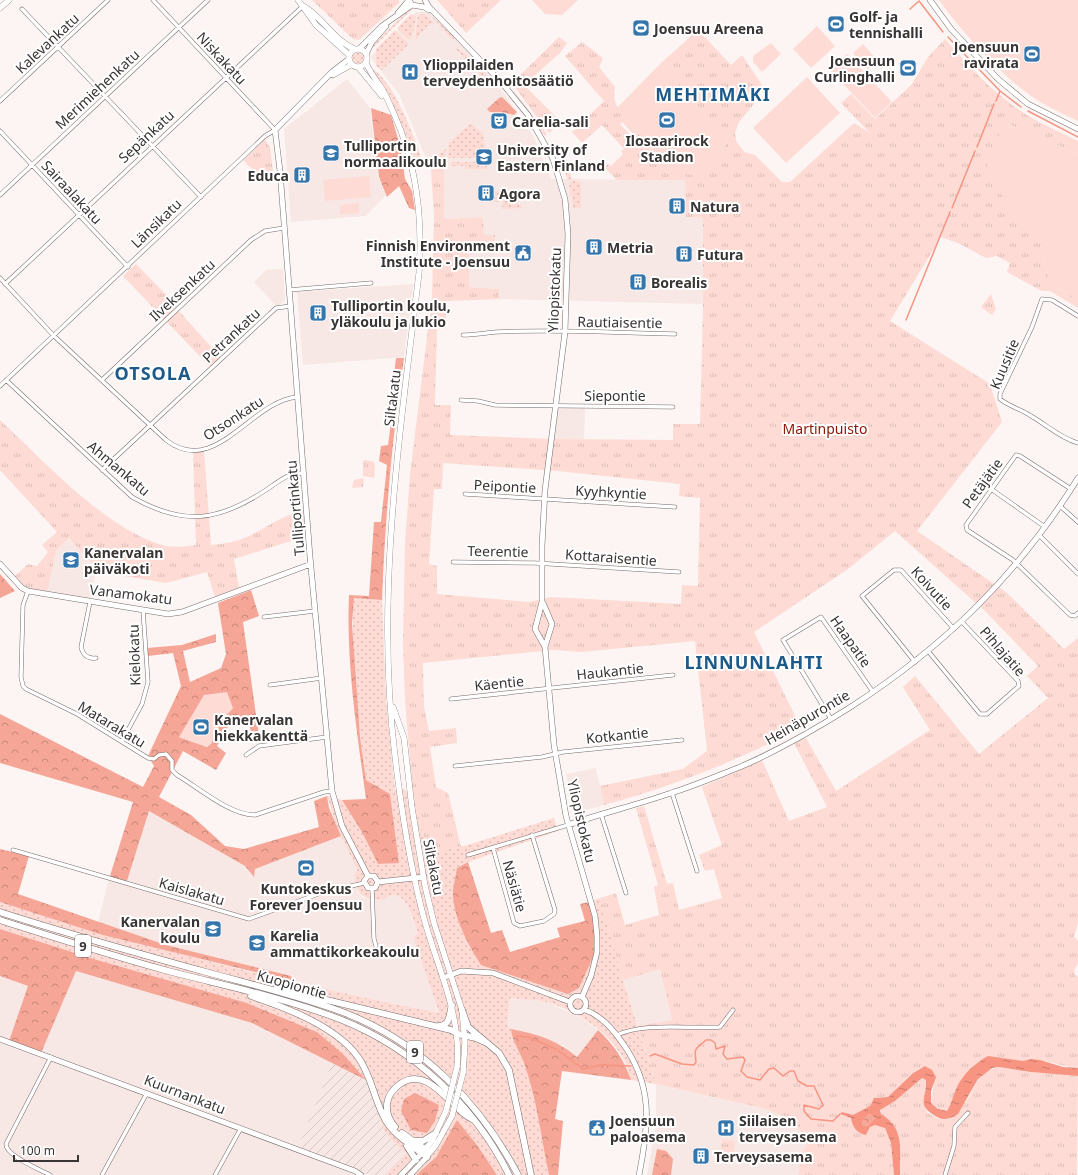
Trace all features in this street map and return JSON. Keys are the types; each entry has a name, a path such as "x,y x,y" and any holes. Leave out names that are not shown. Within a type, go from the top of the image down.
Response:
{"highway":[{"name":"Kuopiontie","path":"0,912 82,938 267,988 347,1014 385,1033 415,1052 448,1079 471,1104 498,1140 518,1175"},
{"name":"Kuopiontie","path":"0,920 101,952 235,988 329,1016 364,1030 405,1054 432,1076 462,1104 492,1144 509,1175"},
{"path":"267,988 279,987 451,1030 458,1034 476,1038 487,1043"},
{"path":"235,988 243,994 269,1002 312,1021 344,1043 358,1056 369,1076 386,1122 410,1148 416,1160"},
{"path":"433,1026 446,1024 449,1020 452,1005"},
{"path":"462,1010 468,1027 499,1053 511,1075 531,1175"},
{"path":"426,1153 393,1124 387,1110 389,1096 402,1083 410,1080 420,1081 431,1085 444,1093 466,1116 475,1120"},
{"path":"412,1140 418,1142 423,1141 436,1134"},
{"path":"400,1137 426,1153"}],"main road":[{"path":"0,8 9,0"},
{"path":"298,0 316,25 350,60 359,68 366,63 366,54 346,45 312,11 303,6"},
{"path":"350,60 357,49"},
{"name":"Siltakatu","path":"366,63 386,95 411,158 416,179 420,217 420,257 395,474 390,549 388,642 390,701 401,804 414,879 428,932 452,1005 458,1034 457,1068 446,1111 426,1153"},
{"name":"Siltakatu","path":"359,68 389,104"},
{"name":"Siltakatu","path":"390,701 404,738 412,808 424,877 434,923 462,1010 465,1036 464,1073 452,1116 426,1153"}],"street":[{"name":"Kalevankatu","path":"0,101 108,0"},
{"name":"Niskakatu","path":"153,0 275,130"},
{"name":"Merimiehenkatu","path":"0,195 208,0"},
{"path":"357,49 366,44 375,32 396,16 410,2 420,6 425,0"},
{"name":"Yliopistokatu","path":"425,0 427,5 512,94 545,143 553,159 565,199 568,226 565,332 557,406 544,499 542,602 535,629 544,647 555,754 568,825 595,916 597,952 591,976 582,997"},
{"path":"930,0 952,29 998,79 1028,104 1078,129"},
{"name":"Sepänkatu","path":"5,284 303,6"},
{"name":"Yliopistokatu","path":"420,6 424,7 442,20"},
{"path":"22,9 201,197"},
{"path":"366,54 372,42 390,21"},
{"name":"Länsikatu","path":"0,386 128,267 265,136 275,130 329,77 350,60"},
{"name":"Tulliportinkatu","path":"275,130 280,171 315,611 332,791 342,826 368,876"},
{"name":"Sairaalakatu","path":"0,131 128,267"},
{"name":"Ilveksenkatu","path":"102,380 251,240 265,231 284,228"},
{"name":"Otsonkatu","path":"0,278 54,336 150,425 174,445 184,450 196,451 206,449 223,440 280,400 297,397"},
{"path":"289,290 371,283"},
{"name":"Kuusitie","path":"1078,316 1052,300 1042,299 1032,327 1000,394 1000,399 1009,406 1032,416 1056,434 1078,443"},
{"name":"Petrankatu","path":"102,470 276,308 291,306"},
{"name":"Rautiaisentie","path":"463,335 480,335 495,332 675,334"},
{"name":"Ahmankatu","path":"6,380 132,496 148,506 166,513 193,517 218,514 232,510 292,474 304,473"},
{"name":"Siepontie","path":"461,400 478,401 495,405 674,406"},
{"name":"Petäjätie","path":"1017,564 968,530 966,525 991,489 1016,455 1020,456 1071,489"},
{"name":"Heinäpurontie","path":"468,855 672,793 751,762 830,719 873,692 915,662 962,622 1017,564 1060,506 1078,478"},
{"path":"991,489 1045,527"},
{"name":"Peipontie","path":"464,494 544,499"},
{"name":"Kyyhkyntie","path":"544,499 675,507"},
{"path":"1060,506 1078,522"},
{"path":"1039,535 1078,574"},
{"name":"Teerentie","path":"453,562 542,564"},
{"path":"0,564 22,588 28,591"},
{"name":"Vanamokatu","path":"28,591 168,614 182,612 311,564"},
{"name":"Kottaraisentie","path":"542,564 679,572"},
{"path":"1017,564 1070,615 1075,616 1078,613"},
{"name":"Koivutie","path":"915,662 862,596 888,574 894,570 901,570 954,629"},
{"name":"Matarakatu","path":"28,591 23,605 21,677 23,686 77,714 148,758 154,759 159,755 166,754 172,761 172,770 177,775 232,810 244,815 255,815 324,792 332,791"},
{"path":"90,602 81,647 85,656 96,658"},
{"name":"Yliopistokatu","path":"542,602 552,624 544,647"},
{"name":"Kielokatu","path":"122,741 142,704 148,682 143,610"},
{"path":"264,617 315,611"},
{"name":"Haapatie","path":"830,719 783,640 821,617 873,692"},
{"name":"Pihlajatie","path":"928,651 980,714 987,714 1019,686 1018,681 962,622"},
{"name":"Haukantie","path":"549,688 673,676"},
{"path":"270,685 322,678"},
{"name":"Käentie","path":"451,699 549,688"},
{"path":"246,756 259,746 327,737"},
{"name":"Kotkantie","path":"455,766 682,740"},
{"path":"672,793 697,871"},
{"path":"601,814 626,894"},
{"name":"Näsiätie","path":"493,848 514,923 520,926 544,921 554,914 555,910 532,835"},
{"name":"Kaislakatu","path":"13,850 249,919 321,893 364,883"},
{"path":"372,889 368,888 364,883 368,876 374,876 378,882"},
{"path":"378,882 424,877"},
{"path":"372,889 377,886 378,882"},
{"path":"372,889 374,939 376,946"},
{"path":"443,978 461,971 493,973 570,1002"},
{"path":"574,997 582,997 586,1002 585,1010 580,1013 574,1012 570,1008 570,1002 574,997"},
{"path":"585,1010 602,1020 617,1035 637,1066 642,1078 647,1102 647,1134 639,1175"},
{"path":"617,1035 627,1031 646,1029 720,1027 733,1010"},
{"name":"Kuurnankatu","path":"0,1039 241,1128 355,1171 361,1175"},
{"path":"50,1057 6,1144 6,1148 11,1154 50,1175"},
{"path":"102,1175 147,1093"},
{"path":"945,1175 954,1146 955,1127 968,1113"},
{"path":"215,1175 241,1128"},
{"path":"401,1175 416,1160 426,1153"},
{"path":"410,1175 426,1153"}],"shaded area":[{"name":"University of Eastern Finland","path":"416,12 428,12 478,62 508,98 516,113 533,135 551,179 685,180 686,217 703,218 703,304 499,299 499,289 469,287 469,248 495,244 484,235 483,217 444,219 444,164 431,170 399,94 370,57"},
{"name":"Tulliportin normaalikoulu","path":"347,79 370,108 378,177 386,195 366,216 291,222 284,129"},
{"path":"283,269 285,300 277,307 254,282 266,270"},
{"path":"413,284 404,357 303,365 297,292"},
{"path":"557,406 585,406 584,439 552,439"},
{"name":"Kanervalan päiväkoti","path":"69,538 96,570 91,600 47,594 56,551"},
{"path":"596,768 604,805 575,813 566,774"},
{"path":"149,811 245,866 253,877 254,869 341,836 357,870 354,876 358,893 363,898 397,895 406,900 418,935 413,937 439,1014 347,995 292,981 291,976 166,945 98,922 109,879 126,884"},
{"path":"660,968 672,1020 638,1026 623,980"},
{"path":"76,971 252,1023 332,1063 299,1147 369,1175 0,1175 0,976 28,986"},
{"path":"510,998 532,999 547,1002 583,1019 598,1030 577,1057 564,1046 533,1034 511,1029 507,1025"},
{"path":"332,1063 366,1080 385,1133 406,1154 385,1175 369,1175 298,1147"},
{"name":"Siilaisen terveysasema","path":"656,1084 762,1108 792,1119 808,1142 802,1152 798,1175 647,1175 656,1124"}],"green space":[{"path":"312,0 399,0 399,3 359,40 353,39"},
{"path":"437,0 501,0 466,33"},
{"path":"532,0 578,0 562,15 545,14"},
{"name":"Joensuun ravirata","path":"939,0 1078,0 1078,121 1037,100 1011,80 971,40"},
{"path":"414,7 374,47 372,46 406,12"},
{"path":"426,11 454,36 454,41"},
{"path":"411,14 416,16 412,38 409,40 397,28"},
{"path":"425,14 434,23 432,25 431,23 415,41 418,15"},
{"path":"817,26 835,46 811,68 793,49"},
{"path":"395,30 409,44 382,70 376,66 376,49"},
{"name":"Martinpuisto","path":"698,30 731,65 742,55 762,85 758,99 739,122 735,133 736,141 744,152 755,155 782,182 790,182 854,123 870,133 841,103 851,94 875,119 912,84 928,57 945,39 982,79 1014,106 1040,123 1078,141 1078,154 1004,122 1016,218 1040,240 1050,282 1078,300 1078,308 1050,291 1042,291 1007,272 1010,263 997,256 986,258 960,244 941,237 890,321 990,384 1002,422 917,531 1006,592 1064,649 1078,638 1078,923 1074,937 1078,941 1078,963 1074,970 1075,975 1078,977 1078,1068 1037,1060 1021,1061 999,1058 986,1059 974,1065 960,1086 947,1111 938,1109 931,1103 934,1083 928,1067 922,1067 906,1078 888,1097 878,1097 872,1101 870,1106 852,1116 840,1114 851,1118 852,1124 856,1129 860,1133 866,1135 870,1127 875,1125 885,1128 891,1143 894,1175 798,1175 802,1152 808,1142 792,1119 762,1108 656,1084 638,1026 672,1020 660,969 623,980 600,898 616,893 625,925 659,915 654,887 658,885 636,808 644,806 667,884 673,883 679,910 722,898 714,869 705,871 699,855 722,845 702,787 762,760 789,821 827,807 794,743 806,738 836,791 930,730 903,687 915,676 979,754 1048,698 1027,676 1038,666 986,612 895,531 848,569 754,632 801,728 729,762 704,772 655,790 604,805 600,786 683,769 707,751 695,641 582,652 553,650 423,663 424,707 429,731 456,728 457,743 430,747 436,787 448,793 461,847 428,853 413,796 405,700 403,644 405,543 410,474 432,297 434,216 431,170 444,164 444,219 483,217 484,235 495,235 495,244 469,248 469,287 499,289 499,299 446,301 446,328 437,329 435,405 451,405 450,435 552,439 673,440 673,424 700,424 703,304 703,218 686,217 685,180 617,180 604,167 608,164 611,166 623,154 621,151 624,149 602,125 582,143 572,132 604,101 565,56 582,42 603,58 599,67 615,87 614,96 616,104 626,118 620,124 633,138 639,133 674,171 714,163 728,140 660,64","holes":["443,463 558,471 680,484 679,496 700,498 698,586 682,585 681,604 551,597 529,602 437,594 437,566 429,564 434,489 442,489"]},
{"path":"559,37 567,43 560,53 524,85 561,122 549,133 514,86 513,82"},
{"path":"771,43 781,54 762,72 753,62 753,56"},
{"path":"863,44 878,61 868,70 853,53"},
{"path":"456,47 473,60 495,85 493,88 486,87 485,85 487,82 455,48"},
{"path":"356,53 360,53 362,54 362,62 356,63 353,60 353,56"},
{"path":"847,54 892,102 875,118 830,70"},
{"name":"Ilosaarirock Stadion","path":"660,64 728,140 714,163 701,177 674,171 639,133 635,136 622,122 625,117 617,108"},
{"path":"374,70 389,86 396,97 421,156 414,159 402,124 391,102 372,71"},
{"path":"807,77 840,113 786,163 753,128"},
{"path":"514,91 547,134 545,136 513,92"},
{"path":"502,97 517,112 514,115 490,112 487,109"},
{"path":"371,108 391,115 401,149 405,179 412,191 415,210 409,208 399,186 387,197 379,177"},
{"path":"1004,122 1078,154 1078,300 1050,282 1040,240 1016,218 994,183 987,166"},
{"path":"471,123 483,134 487,158 448,158 449,143"},
{"path":"265,140 270,147 273,171 255,172 243,160"},
{"path":"554,142 563,152 560,154 570,165 571,179 584,180 568,180"},
{"path":"446,148 445,158 441,160 438,155"},
{"path":"451,162 487,162 487,169 465,169 465,166 451,166"},
{"path":"369,176 371,197 325,201 323,180"},
{"path":"573,181 581,182 581,208 573,208 569,183"},
{"path":"490,191 501,191 500,202 486,201 486,195 490,195"},
{"path":"503,191 523,208 502,209"},
{"path":"359,203 359,213 340,215 340,205"},
{"path":"136,264 178,307 165,320 123,276"},
{"path":"991,294 996,309 992,315 981,307"},
{"path":"178,310 221,358 211,368 166,321"},
{"path":"396,358 404,358 390,479 382,600 354,598 352,624 360,737 366,780 390,794 399,863 378,864 362,832 342,800 366,799 356,723 348,621 349,595 369,596 374,522 381,522 387,465 379,461 381,446 388,445 394,401 393,384"},
{"path":"0,420 77,493 99,511 144,538 170,547 196,545 193,452 204,451 211,545 243,539 282,518 304,511 304,537 234,559 239,588 215,597 207,572 166,583 99,572 69,538 56,551 47,594 31,591 14,577 28,564 37,566 48,552 42,545 57,532 0,470"},
{"path":"366,460 374,462 374,478 363,476 363,461"},
{"path":"364,478 363,487 352,488 354,480"},
{"path":"0,574 15,591 0,598"},
{"path":"251,590 259,616 243,622 259,736 252,735 247,717 233,718 217,746 226,753 216,770 183,751 159,797 191,815 225,846 244,849 319,827 314,801 327,796 329,808 341,836 255,869 254,877 245,866 149,811 126,884 109,879 133,802 0,763 0,714 143,787 154,766 148,756 181,686 173,653 148,656 147,648 182,645 216,634 216,642 183,651 190,682 221,668 226,654 218,603","holes":["233,708 223,718 207,747 179,737"]},
{"path":"354,598 382,600 386,700 395,790 401,787 413,796 428,853 461,847 554,818 558,831 468,862 457,868 469,945 579,988 596,951 589,902 600,898 623,980 656,1084 631,1080 625,1062 618,1050 601,1031 580,1016 546,1002 510,998 507,1025 511,1029 516,1046 523,1059 536,1105 549,1175 497,1175 477,1145 457,1120 436,1157 416,1175 385,1175 406,1154 385,1133 366,1080 317,1032 247,1003 94,959 0,929 0,902 218,964 328,990 439,1013 413,937 418,934 407,904 397,895 390,896 382,900 365,897 359,892 354,876 357,870 336,825 327,796 342,800 362,832 378,864 399,862 390,794 366,780 357,712 353,666"},
{"name":"Kanervalan hiekkakenttä","path":"227,692 233,708 223,718 211,744 207,747 179,737 204,695"},
{"path":"0,849 29,856 18,894 166,945 291,976 292,981 103,935 0,902"},
{"path":"468,862 491,933 502,930 510,952 560,937 557,928 585,921 580,904 589,902 595,929 596,951 579,988 568,994 481,965 458,920 453,900 453,890 457,868"},
{"path":"0,929 94,959 247,1003 317,1032 343,1054 366,1080 252,1023 76,971 41,1053 9,1041 28,986 0,976"},
{"path":"511,1029 546,1038 562,1046 577,1057 598,1030 618,1053 631,1080 562,1071 555,1119 563,1121 558,1175 549,1175 532,1090 524,1063 511,1033"},
{"path":"999,1067 1031,1072 1078,1076 1077,1175 900,1175 900,1149 897,1133 894,1126 881,1114 881,1109 895,1101 922,1078 926,1080 925,1108 928,1113 939,1119 964,1104 984,1073"},
{"path":"415,1093 439,1105 435,1121 427,1133 411,1130 401,1111 404,1099"},
{"path":"869,1114 875,1118 867,1126 863,1125 861,1123"},
{"path":"457,1120 477,1145 497,1175 416,1175 436,1157"},
{"path":"722,1139 735,1141 733,1158 720,1156"},
{"path":"657,1149 666,1151 673,1159 671,1175 652,1175"}],"water":[{"path":"988,1056 1023,1061 1031,1059 1040,1060 1063,1067 1078,1068 1078,1076 1031,1072 999,1067 992,1068 978,1079 958,1114 951,1118 945,1119 937,1117 926,1109 924,1102 926,1080 922,1078 895,1101 880,1110 881,1114 889,1120 898,1133 900,1141 900,1175 894,1175 891,1143 885,1128 875,1125 870,1127 866,1135 860,1133 856,1129 852,1124 851,1118 840,1114 842,1112 853,1115 870,1106 874,1098 888,1097 913,1073 925,1066 932,1070 936,1077 931,1091 931,1103 938,1109 947,1111 957,1087 963,1078 974,1065","holes":["869,1114 875,1118 867,1126 861,1123"]}],"waterway":[{"path":"910,9 919,1 943,32"},
{"path":"948,37 1000,91"},
{"path":"996,101 1000,91 1021,107"},
{"path":"977,147 994,104"},
{"path":"1028,111 1078,137"},
{"path":"952,208 975,151"},
{"path":"906,320 950,212"},
{"path":"516,1036 528,1037 556,1049 583,1069 600,1065 631,1066"},
{"path":"650,1056 655,1054 682,1064 694,1065 696,1062 695,1051 697,1047 706,1040 711,1040 715,1043 716,1049 725,1046 723,1054 727,1059 743,1057 745,1060 741,1071 747,1077 760,1080 769,1069 774,1068 783,1076 790,1071 794,1071 798,1081 807,1086 814,1086 823,1105 819,1109 804,1105 804,1111 811,1119 833,1121 840,1114"}],"place":[{"name":"Golf- ja tennishalli","path":"836,24"},
{"name":"Joensuu Areena","path":"641,28"},
{"name":"Joensuun ravirata","path":"1032,54"},
{"name":"Joensuun Curlinghalli","path":"908,68"},
{"name":"Ylioppilaiden terveydenhoitosäätiö","path":"410,72"},
{"name":"Ilosaarirock Stadion","path":"667,120"},
{"name":"Carelia-sali","path":"499,121"},
{"name":"Tulliportin normaalikoulu","path":"331,153"},
{"name":"University of Eastern Finland","path":"484,157"},
{"name":"Educa","path":"302,175"},
{"name":"Agora","path":"486,193"},
{"name":"Natura","path":"677,206"},
{"name":"Metria","path":"594,247"},
{"name":"Finnish Environment Institute - Joensuu","path":"523,253"},
{"name":"Futura","path":"684,254"},
{"name":"Borealis","path":"638,282"},
{"name":"Tulliportin koulu, yläkoulu ja lukio","path":"318,313"},
{"name":"Kanervalan päiväkoti","path":"71,560"},
{"name":"Kanervalan hiekkakenttä","path":"201,727"},
{"name":"Kuntokeskus Forever Joensuu","path":"306,868"},
{"name":"Kanervalan koulu","path":"213,929"},
{"name":"Karelia ammattikorkeakoulu","path":"257,943"},
{"name":"Joensuun paloasema","path":"597,1128"},
{"name":"Siilaisen terveysasema","path":"726,1128"},
{"name":"Terveysasema","path":"701,1156"}],"district":[{"name":"MEHTIMÄKI","path":"713,94"},
{"name":"OTSOLA","path":"153,373"},
{"name":"LINNUNLAHTI","path":"754,662"}]}
